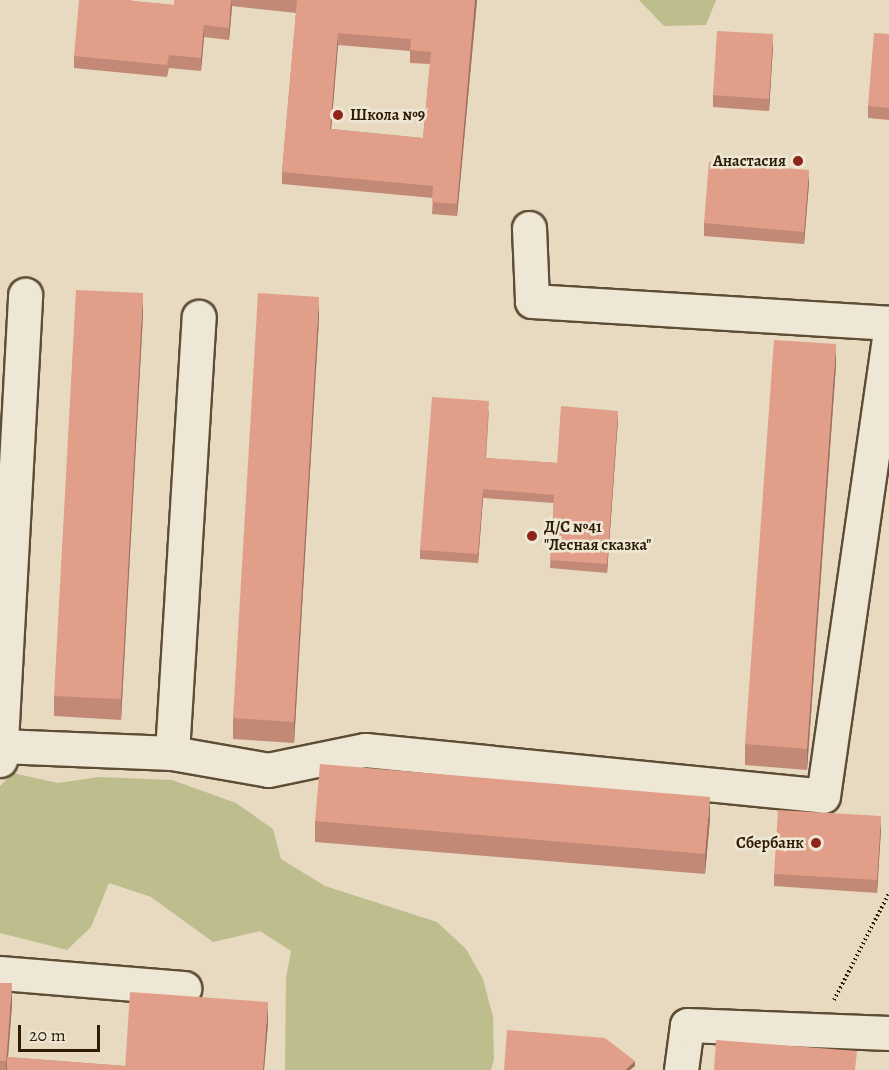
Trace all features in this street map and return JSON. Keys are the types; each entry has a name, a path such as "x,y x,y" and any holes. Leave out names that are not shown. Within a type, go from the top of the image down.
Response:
{"lane":[{"path":"529,228 532,301 889,323"},
{"path":"25,295 1,751 172,753 268,770 365,750 823,796 889,336"},
{"path":"172,753 199,317"},
{"path":"0,973 184,988"},
{"path":"681,1070 687,1025 889,1033"}],"path":[{"path":"819,1030 889,893"}],"shaded area":[{"path":"639,0 716,0 706,25 664,26"},
{"path":"13,773 58,783 99,777 172,780 236,803 273,829 281,859 325,886 437,922 466,949 483,979 493,1017 494,1059 491,1070 285,1070 286,978 291,951 260,931 213,942 151,897 109,883 91,927 67,950 0,933 0,786"}],"building":[{"path":"79,0 132,0 174,5 174,0 231,0 229,28 204,25 201,58 169,55 167,65 74,56"},
{"path":"297,0 475,0 457,204 432,202 433,186 282,172","holes":["338,33 411,39 410,50 431,52 423,138 330,129"]},
{"path":"717,31 773,34 769,99 713,95"},
{"path":"874,33 889,34 889,108 868,106"},
{"path":"709,162 809,170 804,232 704,223"},
{"path":"76,290 143,293 121,699 54,696"},
{"path":"258,293 319,297 294,722 233,718"},
{"path":"774,340 836,344 807,749 745,744"},
{"path":"432,397 489,401 485,458 557,463 561,406 618,411 607,564 550,560 554,495 483,489 478,554 420,550"},
{"path":"320,764 710,797 705,854 315,821"},
{"path":"778,810 881,816 877,880 774,874"},
{"path":"0,983 12,983 6,1061 0,1061"},
{"path":"130,992 268,1002 263,1070 125,1070"},
{"path":"507,1030 605,1038 635,1061 625,1070 504,1070"},
{"path":"716,1040 857,1051 855,1070 714,1070"},
{"path":"7,1057 125,1066 125,1070 7,1070"}],"place":[{"name":"Школа №9","path":"338,115"},
{"name":"Анастасия","path":"798,161"},
{"name":"Д/С №41 \"Лесная сказка\"","path":"532,536"},
{"name":"Сбербанк","path":"816,843"}]}
